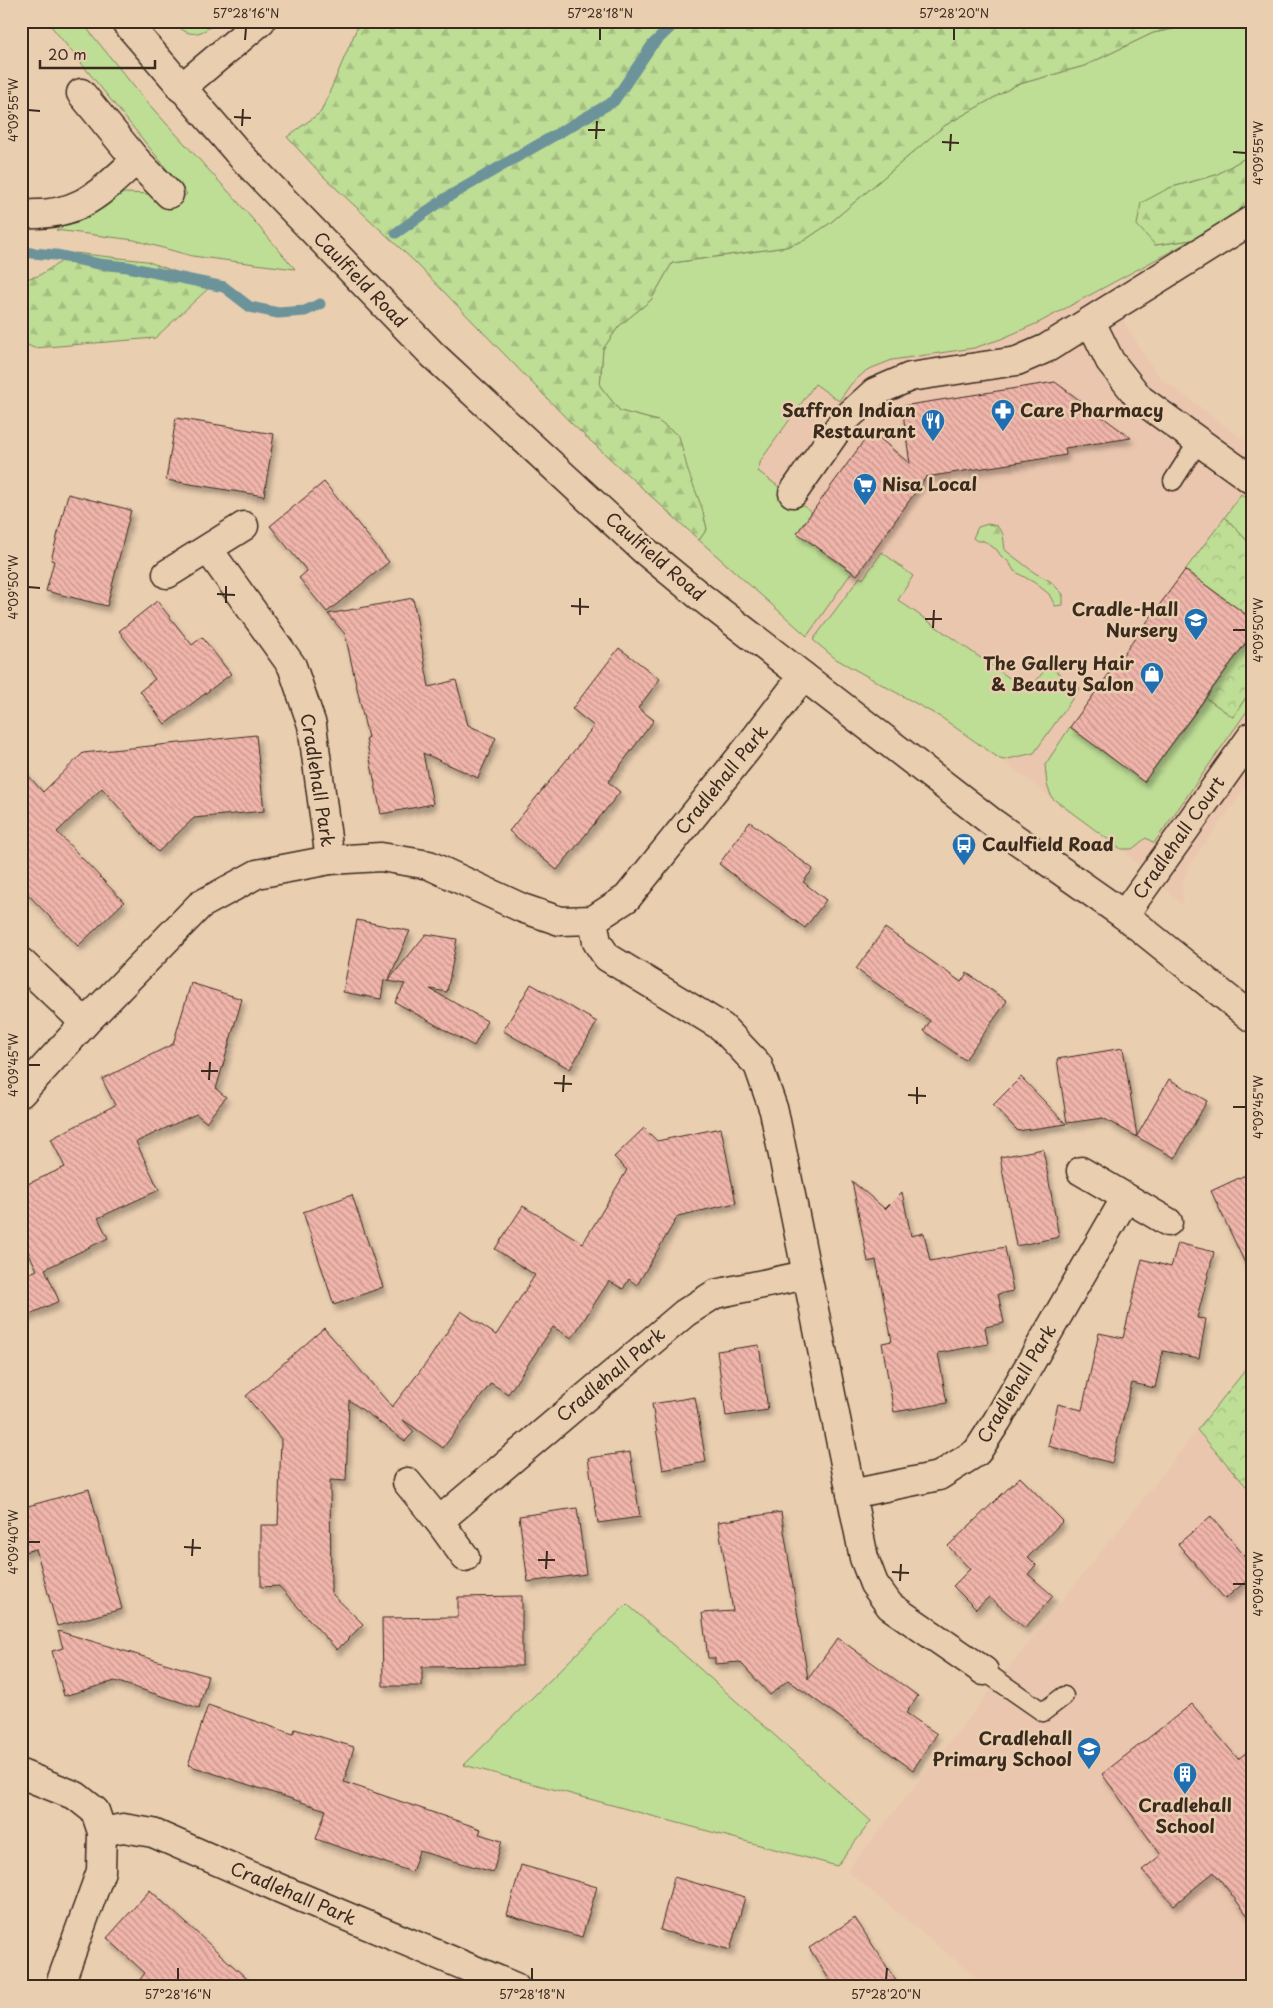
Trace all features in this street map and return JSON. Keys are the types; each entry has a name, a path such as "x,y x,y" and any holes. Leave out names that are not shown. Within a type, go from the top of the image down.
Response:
{"street":[{"name":"Caulfield Road","path":"125,21 241,156 433,355 645,551 993,823 1124,915 1252,1018"},
{"path":"181,88 262,21"},
{"path":"81,93 136,160 169,194"},
{"path":"21,214 55,214 85,203 108,186 136,160"},
{"path":"793,493 844,420 875,392 910,377 1017,361 1047,348 1252,220"},
{"path":"1091,322 1110,361 1140,399 1252,480"},
{"path":"167,574 244,526"},
{"name":"Cradlehall Park","path":"208,549 292,666 312,726 330,860"},
{"name":"Cradlehall Park","path":"21,1093 85,1023 200,905 257,874 330,860 381,858 430,865 522,908 560,921 593,920 627,898 803,676"},
{"name":"Cradlehall Court","path":"1124,915 1252,736"},
{"path":"593,920 597,942 607,957 722,1027 758,1065 774,1111 864,1558 874,1584 890,1606 984,1671"},
{"path":"21,962 85,1023"},
{"path":"1081,1171 1124,1198 1168,1222"},
{"name":"Cradlehall Park","path":"851,1494 939,1476 977,1452 998,1420 1124,1198"},
{"name":"Cradlehall Park","path":"439,1521 685,1313 715,1294 806,1275"},
{"path":"407,1482 465,1557"},
{"path":"21,1774 76,1796 95,1811 102,1832 101,1871 59,1987"},
{"name":"Cradlehall Park","path":"102,1832 123,1828 153,1833 478,1979 515,1987"}],"lane":[{"path":"1172,481 1198,442"},
{"path":"984,1671 1043,1712 1064,1696"}],"shaded area":[{"path":"1104,289 1151,366 1161,378 1252,446 1252,779 1192,861 1182,881 1183,905 1121,849 1000,759 942,718 836,659 699,540 761,460 815,383 839,401 851,384 867,370 892,360 974,348 1040,322"},
{"name":"Cradlehall Primary School","path":"1252,1362 1252,1987 988,1987 847,1871"}],"green space":[{"path":"47,21 81,21 144,99 237,201 295,269 192,256 134,240 56,230 124,193 150,194 171,207 187,194"},
{"path":"173,21 218,21 206,30 190,33 184,31"},
{"path":"360,21 1212,21 1153,33 1084,66 1016,85 944,126 830,223 805,240 786,247 672,263 651,300 619,326 603,349 600,386 620,411 658,421 679,436 707,529 699,540 571,423 415,262 324,177 287,137 321,112"},
{"path":"1212,21 1252,23 1252,154 1216,175 1169,188 1155,245 1192,240 1040,322 1001,339 974,348 892,360 867,370 851,384 839,401 815,384 761,460 758,471 812,512 797,533 852,572 807,636 699,540 707,529 687,473 658,421 620,411 600,386 603,349 619,326 651,300 672,263 786,247 805,240 830,223 944,126 1016,85 1084,66 1153,33"},
{"path":"1252,154 1252,209 1192,240 1155,245 1137,225 1141,203 1169,188 1216,175"},
{"path":"75,253 146,261 212,285 155,338 34,348 21,342 21,280 38,276"},
{"path":"1241,494 1252,503 1252,546 1225,517"},
{"path":"1225,517 1252,546 1252,619 1185,570"},
{"path":"988,524 997,526 1003,534 1005,550 1035,573 1050,581 1063,594 1063,605 1055,606 1049,594 1035,583 1014,571 1009,562 997,550 984,541 977,541 973,538 978,527"},
{"path":"882,552 913,576 898,600 1028,691 1048,666 1080,688 1034,753 1004,760 1000,759 942,718 836,659 813,640 860,577 863,579"},
{"path":"1252,634 1252,688 1233,717 1206,698"},
{"path":"1252,688 1252,704 1154,843 1146,838 1132,849 1121,849 1052,798 1047,785 1045,765 1070,727 1144,782 1206,698 1233,717"},
{"path":"1252,1362 1252,1493 1197,1430"},
{"path":"627,1604 871,1821 837,1866 464,1765"}],"building":[{"path":"1055,382 1131,438 1065,448 1066,455 926,477 857,575 797,533 871,431 910,464 902,406"},
{"path":"176,418 274,434 264,496 166,480"},
{"path":"324,482 389,562 327,612 299,578 307,571 270,526"},
{"path":"68,494 131,510 107,606 46,591 54,561 51,560"},
{"path":"1185,570 1252,619 1252,634 1144,782 1070,727"},
{"path":"413,598 429,687 456,680 468,725 496,738 478,778 423,753 433,804 381,814 366,739 368,738 345,634 328,614"},
{"path":"157,601 192,645 202,637 231,674 165,724 140,691 155,679 119,631"},
{"path":"619,648 660,679 638,708 654,720 608,782 620,792 557,870 509,831 594,726 572,709"},
{"path":"256,735 264,811 194,818 158,852 102,788 57,832 124,902 78,946 21,887 21,767 43,792 83,753"},
{"path":"750,822 813,869 803,882 826,900 805,928 719,864"},
{"path":"357,920 410,931 388,981 384,980 381,999 343,992"},
{"path":"885,928 961,982 967,973 1007,1001 965,1060 924,1031 930,1021 856,969"},
{"path":"426,934 457,939 447,992 430,989 487,1021 474,1046 395,1002 405,984 388,981"},
{"path":"191,983 242,999 216,1089 226,1097 206,1122 196,1114 136,1142 159,1190 98,1218 108,1238 45,1269 59,1301 21,1318 21,1277 37,1270 21,1237 21,1187 65,1167 51,1139 115,1105 102,1079 173,1044"},
{"path":"531,984 597,1022 570,1069 503,1031"},
{"path":"1123,1048 1137,1136 1169,1079 1207,1101 1175,1158 1103,1118 1067,1123 1057,1059"},
{"path":"1021,1077 1066,1124 1018,1131 993,1105"},
{"path":"644,1128 657,1141 721,1128 736,1203 678,1216 637,1285 629,1279 623,1289 609,1281 572,1338 553,1327 508,1394 491,1383 443,1448 402,1419 414,1432 405,1441 349,1400 346,1481 330,1480 331,1593 363,1624 337,1650 279,1586 261,1587 261,1525 278,1525 281,1439 246,1396 324,1328 392,1407 427,1362 461,1311 496,1335 535,1275 495,1249 523,1206 583,1243 627,1170 614,1157"},
{"path":"1043,1149 1059,1237 1016,1246 1000,1157"},
{"path":"1252,1172 1252,1278 1211,1191"},
{"path":"852,1181 885,1209 902,1192 911,1236 924,1233 930,1261 1005,1247 1013,1291 998,1294 1004,1323 985,1327 988,1344 938,1353 947,1403 894,1412 882,1343 892,1341 876,1260 868,1262"},
{"path":"352,1195 383,1287 334,1305 303,1212"},
{"path":"1178,1243 1214,1252 1197,1318 1206,1319 1199,1358 1163,1351 1155,1388 1132,1383 1112,1463 1048,1446 1058,1404 1082,1410 1099,1333 1123,1338 1142,1259 1171,1267"},
{"path":"759,1345 768,1410 726,1416 717,1351"},
{"path":"695,1397 706,1462 663,1470 652,1404"},
{"path":"630,1452 640,1517 598,1523 588,1458"},
{"path":"1020,1477 1063,1521 1028,1557 1036,1565 1028,1574 1053,1596 1025,1628 989,1597 976,1609 953,1586 970,1569 948,1546"},
{"path":"89,1489 122,1609 57,1626 36,1549 21,1553 21,1508"},
{"path":"577,1508 586,1574 528,1582 519,1516"},
{"path":"781,1512 808,1679 838,1638 918,1696 906,1713 937,1734 913,1770 788,1680 770,1695 740,1662 715,1664 715,1658 708,1658 702,1613 733,1611 718,1522"},
{"path":"1211,1516 1252,1565 1252,1576 1225,1599 1178,1544"},
{"path":"522,1596 522,1666 422,1667 422,1686 383,1686 382,1618 458,1617 458,1597"},
{"path":"58,1631 208,1676 199,1708 115,1681 64,1696 52,1651 63,1648"},
{"name":"Cradlehall School","path":"1192,1704 1238,1759 1252,1748 1252,1921 1214,1872 1174,1905 1142,1870 1161,1855 1102,1774"},
{"path":"208,1705 293,1734 295,1729 354,1747 344,1782 481,1829 479,1834 502,1841 493,1872 419,1851 412,1872 316,1839 326,1810 188,1765"},
{"path":"521,1865 597,1887 582,1937 507,1915"},
{"path":"674,1877 745,1897 730,1950 660,1930"},
{"path":"150,1890 256,1987 134,1987 145,1973 107,1938"},
{"path":"855,1918 900,1987 834,1987 809,1948"}],"waterway":[{"path":"396,233 446,198 614,101 652,45 677,21"},
{"path":"21,252 56,255 99,264 128,267 224,287 250,307 278,313 305,311 320,304"}],"place":[{"name":"Care Pharmacy","path":"1003,432"},
{"name":"Saffron Indian Restaurant","path":"933,442"},
{"name":"Nisa Local","path":"865,506"},
{"name":"Cradle-Hall Nursery","path":"1196,641"},
{"name":"The Gallery Hair & Beauty Salon","path":"1152,695"},
{"name":"Caulfield Road","path":"964,866"},
{"name":"Cradlehall Primary School","path":"1089,1770"},
{"name":"Cradlehall School","path":"1185,1795"}]}
